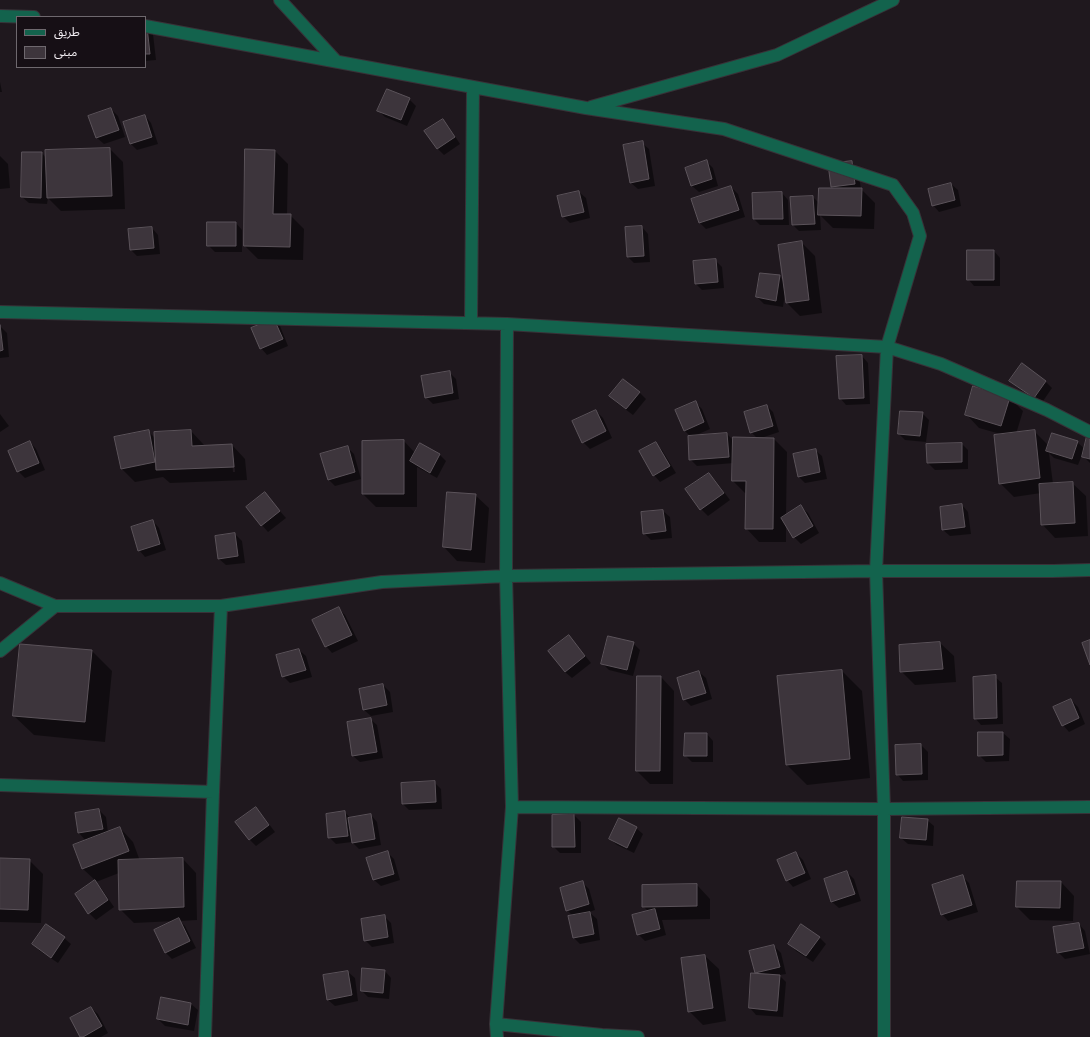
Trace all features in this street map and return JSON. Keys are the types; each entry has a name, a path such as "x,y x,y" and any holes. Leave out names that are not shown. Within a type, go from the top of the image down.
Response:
{"street":[{"path":"280,0 336,61"},
{"path":"586,108 777,55 893,0"},
{"path":"0,16 16,16"},
{"path":"146,26 586,108 724,129 894,185 913,213 920,236 887,347 876,571 884,809 884,1037"},
{"path":"471,323 473,87"},
{"path":"0,312 507,324 887,347 941,364 1047,410 1090,432"},
{"path":"497,1037 496,1024 512,807 506,576 507,324"},
{"path":"0,582 55,606 221,606 382,582 506,576 1090,570"},
{"path":"0,651 55,606"},
{"path":"205,1037 221,606"},
{"path":"0,785 213,792"},
{"path":"512,807 884,809 1090,807"},
{"path":"496,1024 602,1036 638,1037"}],"building":[{"path":"146,27 147,27 150,54 146,54"},
{"path":"387,89 410,98 401,120 377,111"},
{"path":"111,108 119,130 96,138 88,116"},
{"path":"145,115 152,137 130,144 123,122"},
{"path":"443,119 455,137 437,149 424,131"},
{"path":"643,141 649,179 630,183 623,145"},
{"path":"110,148 112,196 47,198 45,150"},
{"path":"245,149 275,150 273,214 291,214 290,247 244,246"},
{"path":"22,152 42,152 41,198 21,197"},
{"path":"707,160 712,179 691,186 685,168"},
{"path":"852,161 855,184 831,187 828,164"},
{"path":"951,183 955,200 932,206 928,189"},
{"path":"731,186 739,210 699,223 691,199"},
{"path":"819,188 862,188 861,216 818,215"},
{"path":"579,191 584,212 562,217 557,196"},
{"path":"782,192 783,219 753,219 752,193"},
{"path":"813,196 815,224 792,225 790,197"},
{"path":"207,222 236,222 236,246 207,246"},
{"path":"642,226 644,256 627,257 625,227"},
{"path":"152,227 154,248 130,250 128,229"},
{"path":"802,241 809,300 786,303 778,245"},
{"path":"967,250 994,250 994,280 967,280"},
{"path":"716,259 718,282 695,284 693,261"},
{"path":"760,273 780,275 776,301 756,297"},
{"path":"274,319 283,339 260,349 251,328"},
{"path":"0,325 3,350 0,351"},
{"path":"862,355 864,398 839,399 836,356"},
{"path":"1022,363 1046,381 1034,398 1009,381"},
{"path":"450,371 453,393 425,398 421,376"},
{"path":"623,379 640,392 626,409 609,396"},
{"path":"973,386 1010,397 1001,426 965,415"},
{"path":"696,401 704,422 684,431 675,410"},
{"path":"767,405 773,426 750,433 744,412"},
{"path":"596,410 606,431 582,443 572,421"},
{"path":"900,411 923,412 920,436 898,434"},
{"path":"149,430 155,462 121,469 114,437"},
{"path":"191,430 192,446 232,444 234,467 156,470 154,432"},
{"path":"1035,430 1040,478 999,484 994,435"},
{"path":"727,433 729,457 689,460 688,436"},
{"path":"1052,433 1078,441 1072,459 1046,451"},
{"path":"1087,436 1090,437 1090,459 1082,457"},
{"path":"733,437 774,438 773,529 745,529 746,481 732,481"},
{"path":"404,440 404,494 362,494 362,441"},
{"path":"30,441 39,463 17,472 8,451"},
{"path":"656,442 670,466 653,476 639,451"},
{"path":"420,443 440,454 430,473 410,461"},
{"path":"962,443 962,462 927,463 926,444"},
{"path":"348,446 355,472 328,480 320,454"},
{"path":"816,449 820,472 798,477 793,454"},
{"path":"709,473 724,493 700,510 685,489"},
{"path":"1073,482 1075,523 1041,525 1039,484"},
{"path":"265,492 280,511 261,526 246,507"},
{"path":"447,492 476,494 471,550 443,547"},
{"path":"962,504 965,527 942,530 940,507"},
{"path":"801,505 813,526 793,538 781,518"},
{"path":"663,510 666,531 643,534 641,512"},
{"path":"153,520 160,544 138,551 131,527"},
{"path":"235,533 238,556 218,559 215,536"},
{"path":"339,607 352,635 325,647 312,620"},
{"path":"569,635 585,656 565,672 548,651"},
{"path":"608,636 634,642 627,670 601,664"},
{"path":"1090,640 1090,665 1082,643"},
{"path":"940,642 943,669 900,672 899,645"},
{"path":"20,644 92,650 85,722 13,716"},
{"path":"299,649 306,670 282,677 276,655"},
{"path":"842,670 850,759 786,765 777,676"},
{"path":"699,671 706,693 683,700 677,678"},
{"path":"996,675 997,718 974,719 973,677"},
{"path":"637,676 661,676 660,771 636,771"},
{"path":"383,684 387,705 363,710 359,689"},
{"path":"1071,699 1079,718 1062,726 1053,707"},
{"path":"371,718 377,752 352,756 347,722"},
{"path":"978,732 1003,732 1003,755 978,756"},
{"path":"685,733 707,733 707,756 684,756"},
{"path":"921,744 922,774 896,775 895,745"},
{"path":"435,781 436,802 402,804 401,783"},
{"path":"256,807 269,825 249,840 235,822"},
{"path":"99,809 103,829 78,833 75,813"},
{"path":"345,811 348,836 328,838 326,814"},
{"path":"371,814 375,839 352,843 348,818"},
{"path":"574,814 575,847 552,847 552,815"},
{"path":"902,817 928,819 926,840 900,838"},
{"path":"619,818 637,827 627,848 609,839"},
{"path":"120,827 129,851 82,869 73,845"},
{"path":"388,851 394,874 373,880 366,858"},
{"path":"796,852 805,873 786,881 777,860"},
{"path":"0,858 30,859 28,910 0,909"},
{"path":"183,858 184,907 119,910 118,860"},
{"path":"847,871 855,894 831,902 824,879"},
{"path":"963,875 972,905 941,915 932,885"},
{"path":"95,880 108,900 88,914 75,894"},
{"path":"583,881 589,904 566,911 560,888"},
{"path":"1017,881 1061,881 1060,908 1016,907"},
{"path":"697,884 697,906 642,907 642,885"},
{"path":"655,909 660,929 637,935 632,915"},
{"path":"590,912 594,934 573,938 568,916"},
{"path":"385,915 388,937 364,941 361,919"},
{"path":"179,918 190,941 165,953 154,930"},
{"path":"1079,923 1084,948 1057,953 1053,927"},
{"path":"46,924 65,937 51,958 32,944"},
{"path":"801,924 820,937 806,956 788,944"},
{"path":"774,945 780,967 755,973 749,951"},
{"path":"705,955 713,1008 688,1012 681,958"},
{"path":"362,968 385,970 383,993 361,991"},
{"path":"348,971 352,995 327,1000 323,975"},
{"path":"751,973 780,975 777,1011 749,1008"},
{"path":"161,997 191,1003 188,1025 157,1019"},
{"path":"91,1007 102,1026 83,1037 80,1037 70,1018"}]}
